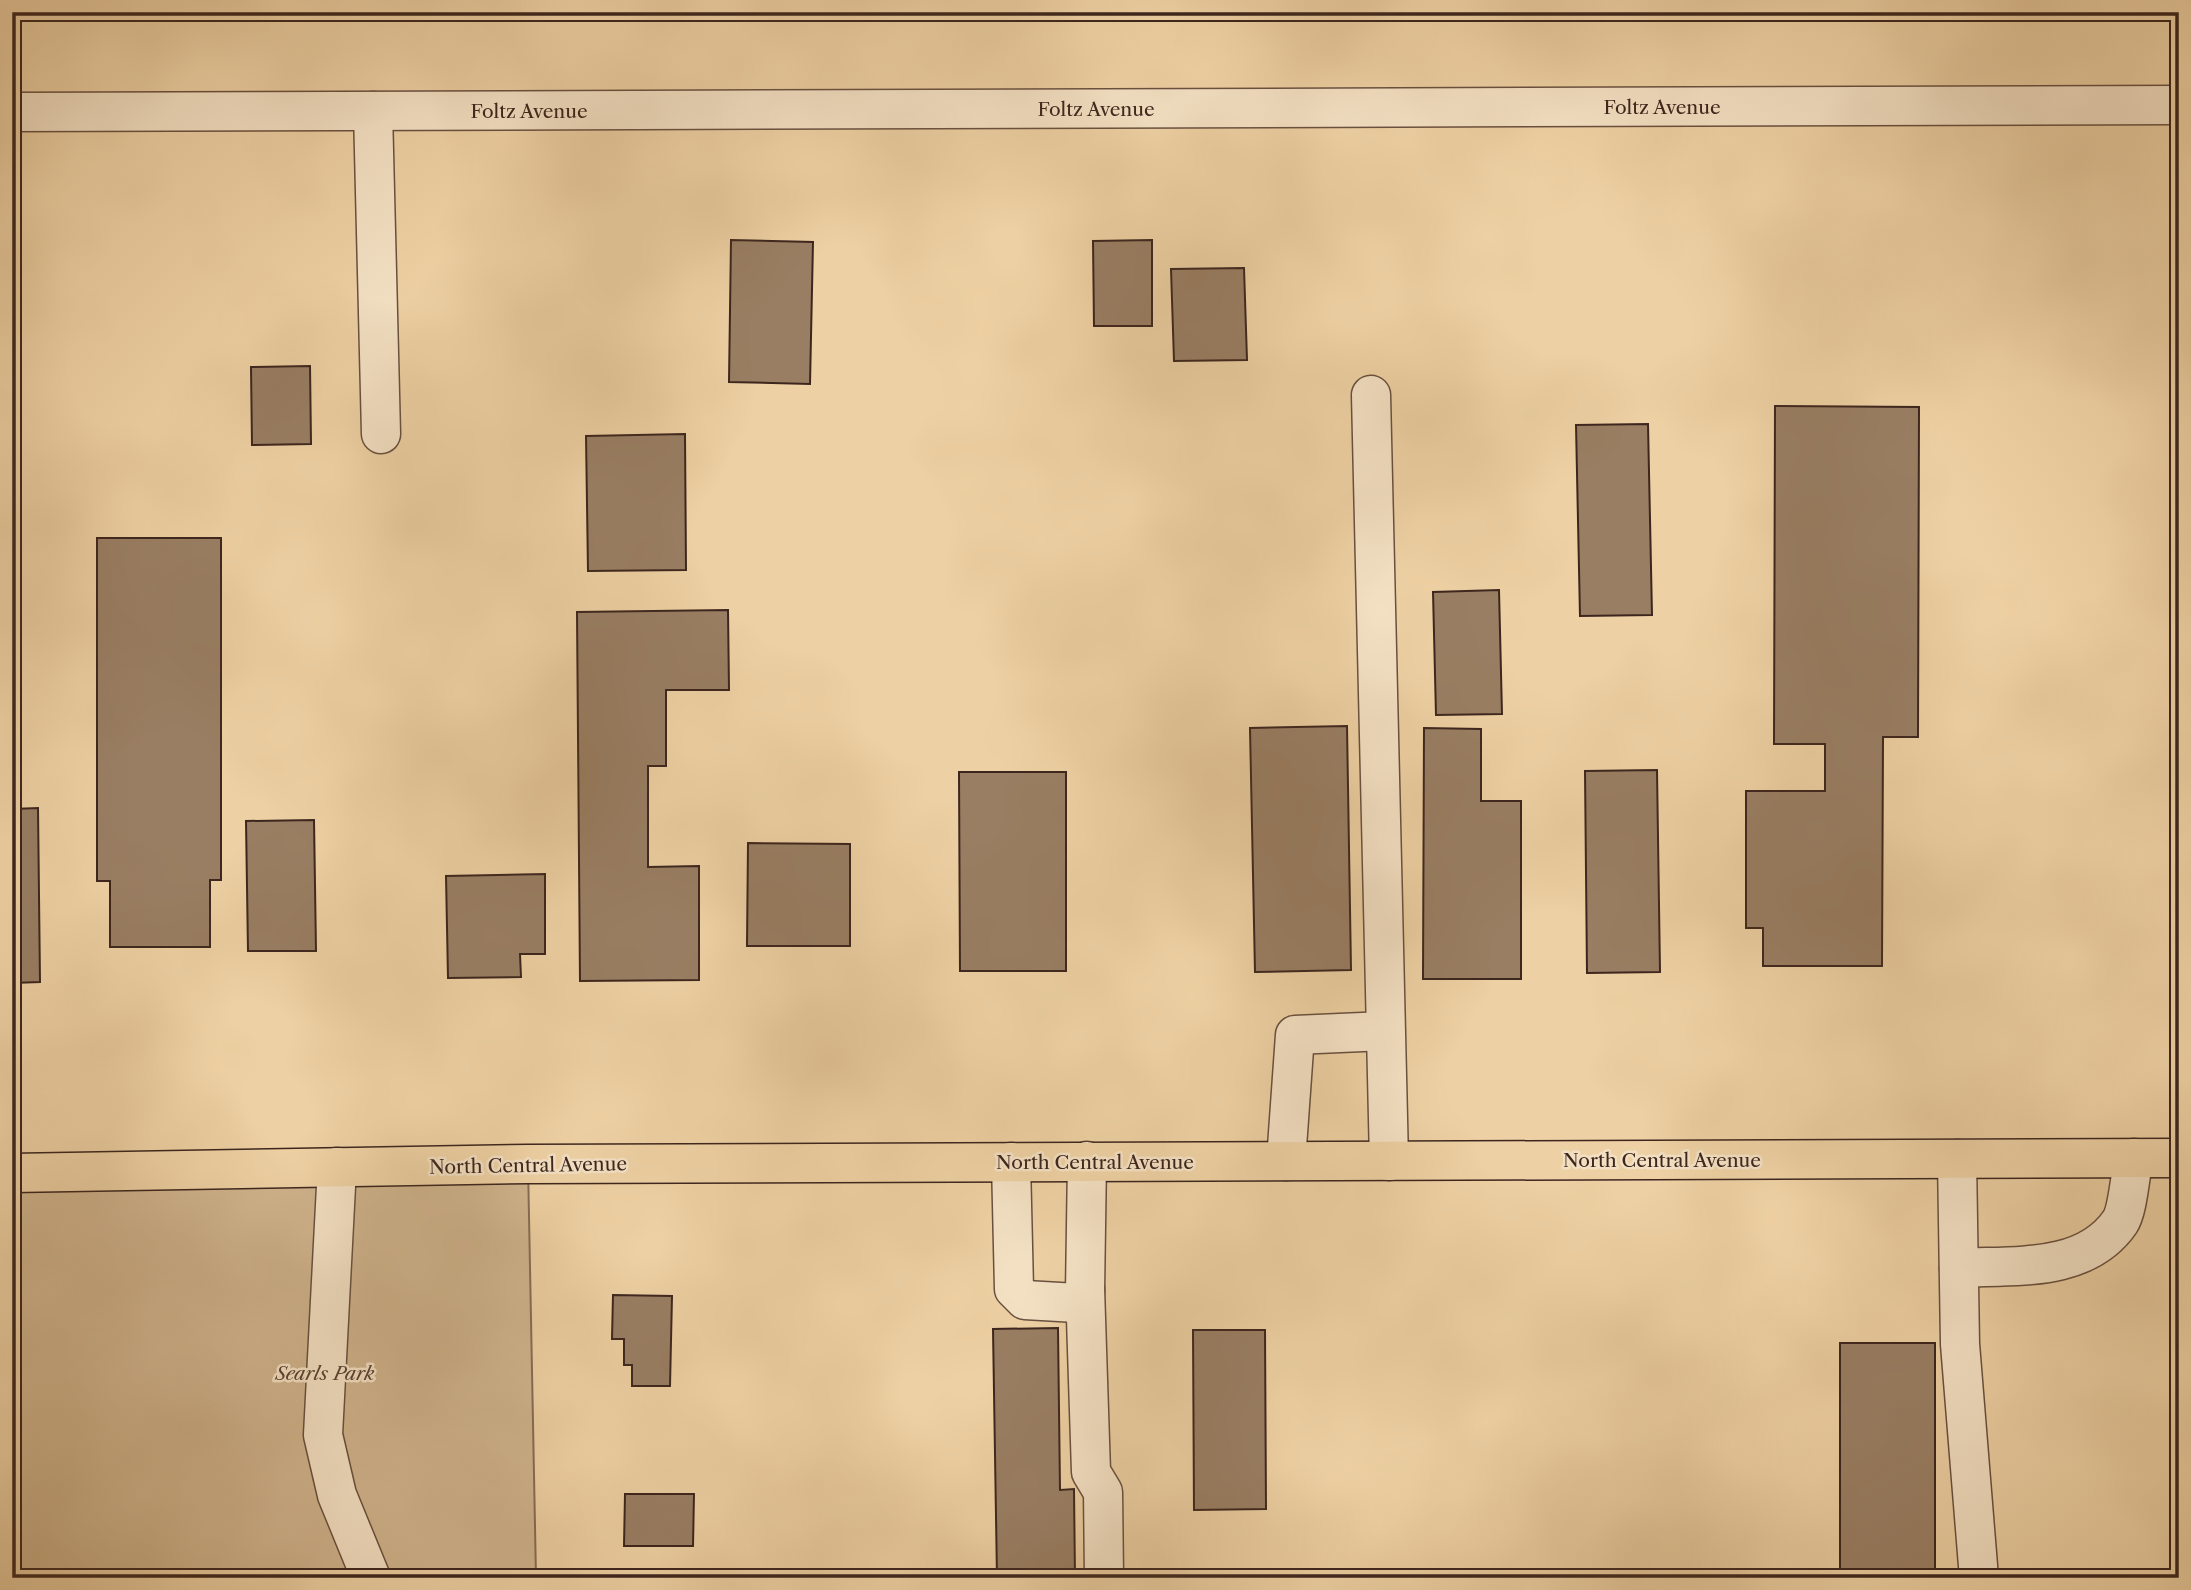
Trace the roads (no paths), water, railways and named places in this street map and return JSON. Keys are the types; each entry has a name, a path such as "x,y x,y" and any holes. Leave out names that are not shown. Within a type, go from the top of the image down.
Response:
{"main road":[{"name":"North Central Avenue","path":"12,1173 337,1167 1087,1161 2179,1158"}],"street":[{"name":"Foltz Avenue","path":"12,112 2179,105"},
{"path":"373,111 381,434"},
{"path":"1371,395 1389,1161"},
{"path":"1286,1161 1295,1035 1385,1031"},
{"path":"1959,1268 2048,1264 2094,1249 2121,1220 2134,1158"},
{"path":"1957,1159 1961,1344 1979,1578"},
{"path":"1087,1161 1085,1288 1091,1472 1103,1492 1104,1578"},
{"path":"1011,1162 1014,1289 1025,1300 1077,1303 1085,1288"},
{"path":"337,1167 323,1435 337,1495 371,1578"}],"park label":[{"name":"Searls Park","path":"325,1373"}]}
